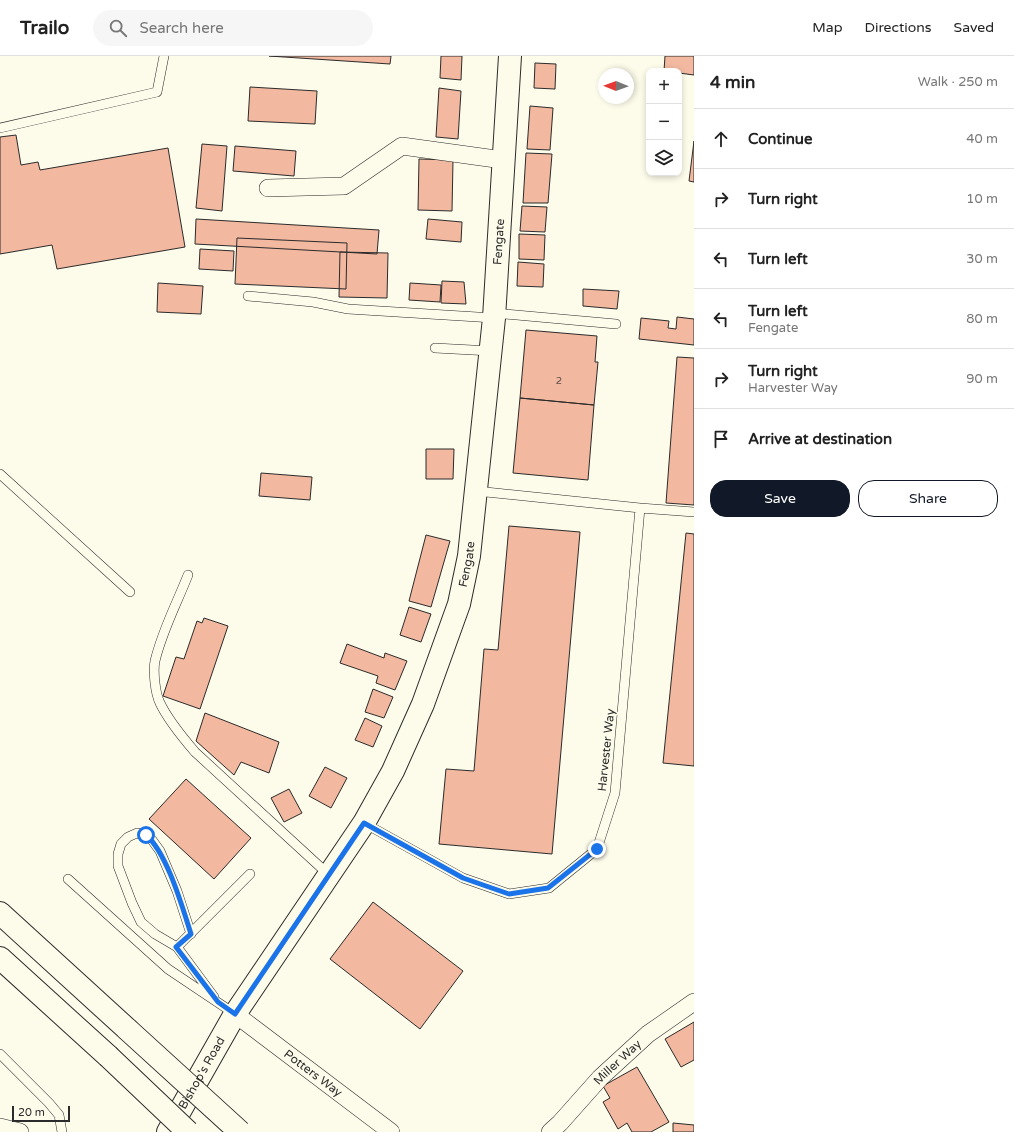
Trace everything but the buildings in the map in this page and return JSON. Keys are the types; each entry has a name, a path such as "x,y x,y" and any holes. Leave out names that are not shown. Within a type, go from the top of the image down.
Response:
{"main road":[{"name":"Fengate","path":"227,1008 329,875 364,823 393,771 423,704 459,604 469,556 491,351 510,56"},
{"path":"0,913 240,1132"},
{"path":"0,958 108,1056 188,1132"},
{"name":"Bishop's Road","path":"168,1132 227,1008"}],"street":[{"path":"268,188 344,186 402,146 503,160"},
{"name":"Miller Way","path":"560,1129 600,1078 648,1034 694,1002"},
{"name":"Potters Way","path":"227,1008 391,1132"},
{"path":"0,1127 20,1132"}],"lane":[{"path":"0,128 157,92 164,56"},
{"path":"248,296 313,302 348,309 616,324"},
{"path":"435,348 491,351"},
{"path":"0,474 130,592"},
{"path":"476,491 694,512"},
{"name":"Harvester Way","path":"364,823 463,878 509,894 548,888 597,849 615,793 640,508"},
{"path":"188,575 163,635 155,662 155,684 159,702 179,734 195,752 329,875"},
{"path":"191,934 177,891 160,851 152,840 146,835 137,833 128,837 121,844 118,854 118,866 141,922 155,934 176,947 227,1008"},
{"path":"176,947 191,934 250,874"},
{"path":"68,879 168,969 227,1008"},
{"path":"0,1054 49,1103 58,1115 62,1132"}],"route":[{"path":"146,835 152,840 160,851 177,891 191,934 176,947 218,1002 235,1014 364,823 463,878 509,894 548,888 597,849"}]}
